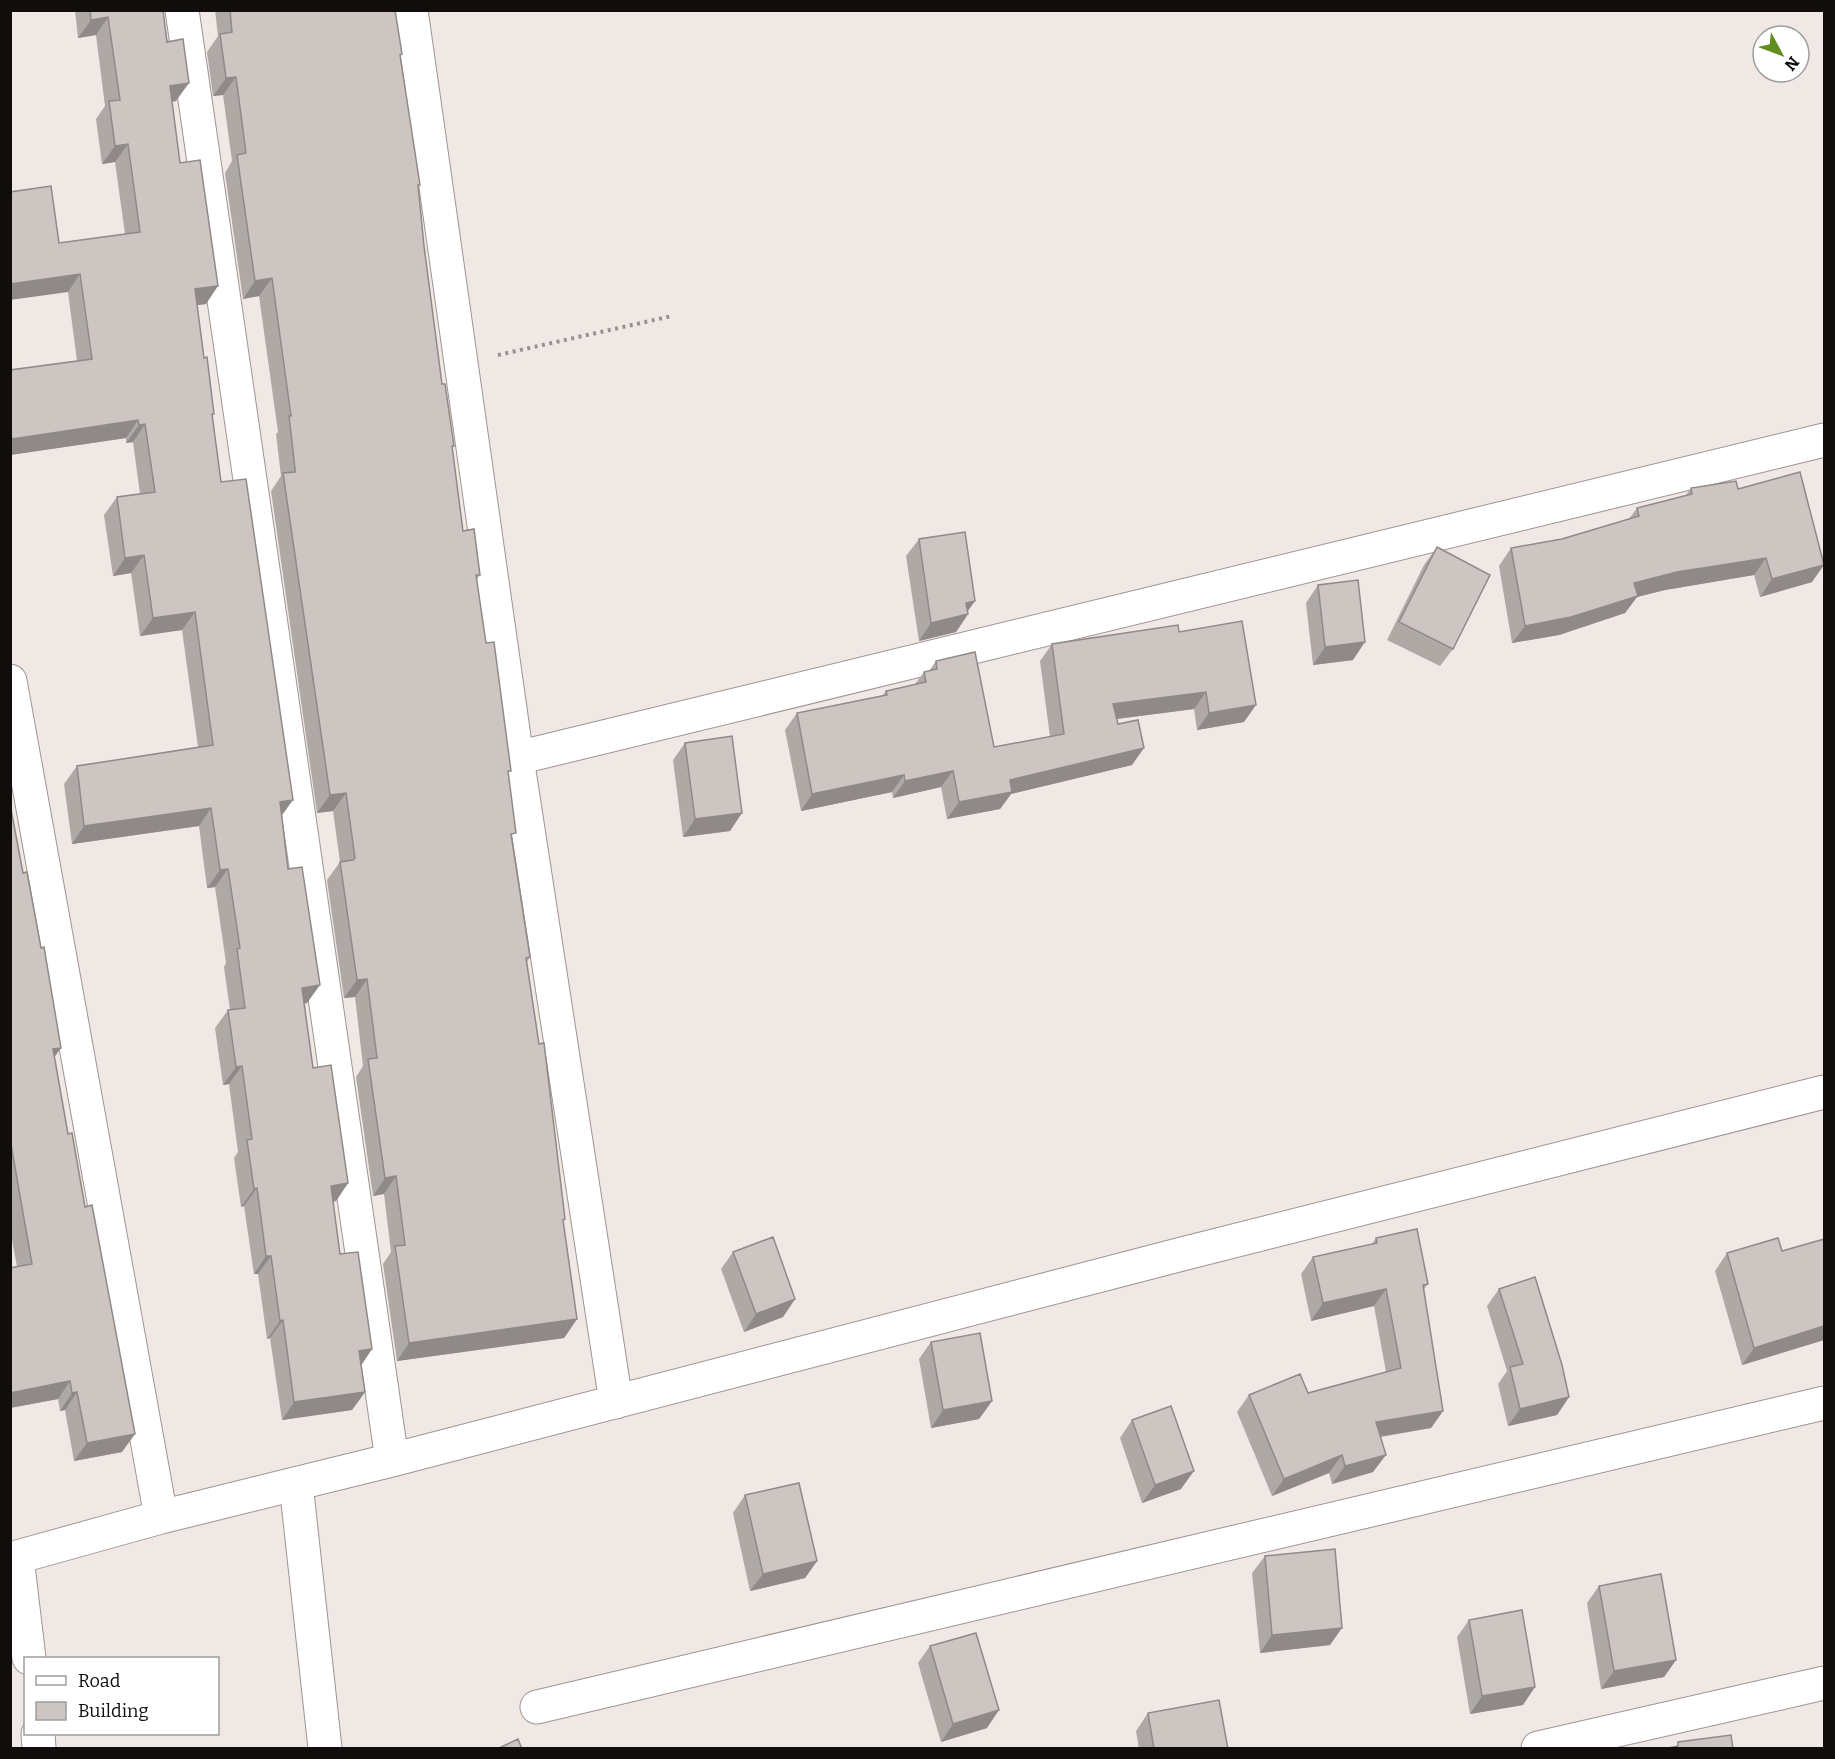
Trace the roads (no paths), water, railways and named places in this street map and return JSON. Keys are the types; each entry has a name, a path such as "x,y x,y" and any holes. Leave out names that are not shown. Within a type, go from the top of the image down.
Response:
{"street":[{"path":"182,10 392,1460"},
{"path":"411,10 517,758 616,1402"},
{"path":"517,758 1824,440"},
{"path":"10,681 161,1517"},
{"path":"29,1657 14,1558 161,1517 392,1460 1193,1251 1824,1092"},
{"path":"537,1707 1824,1403"},
{"path":"296,1484 325,1749"},
{"path":"1538,1749 1824,1683"}]}
